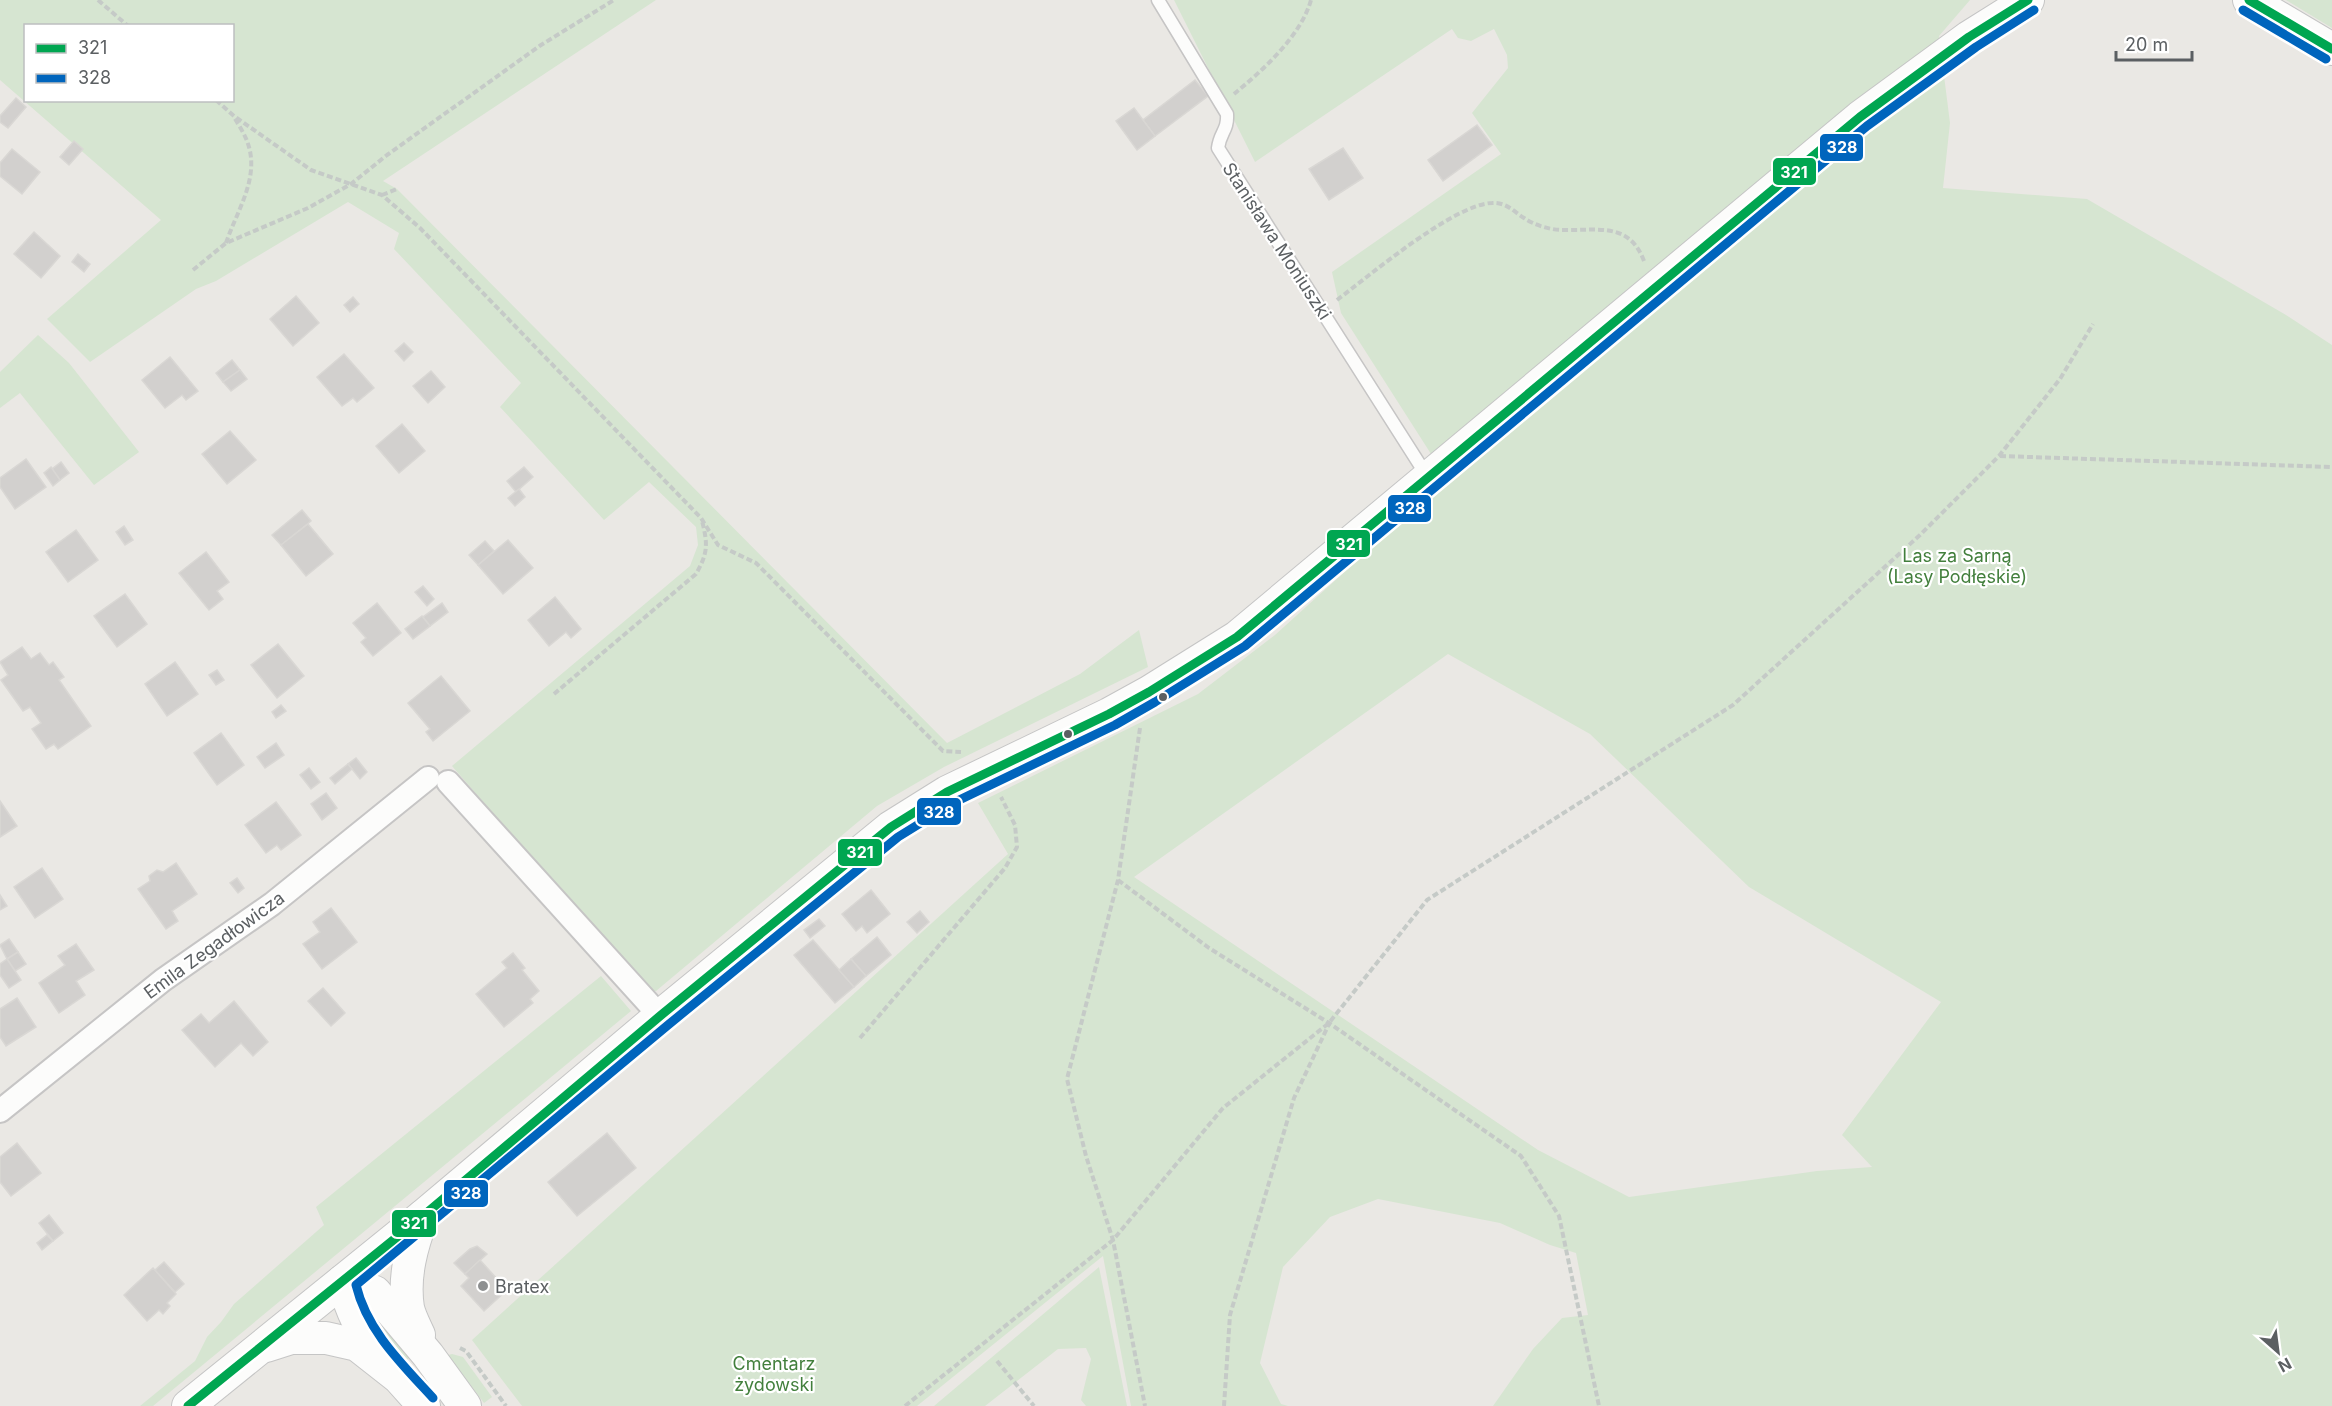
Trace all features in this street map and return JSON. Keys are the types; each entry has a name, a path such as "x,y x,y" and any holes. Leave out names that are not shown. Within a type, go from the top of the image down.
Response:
{"street":[{"path":"188,1406 423,1216 660,1016 891,827 947,792 979,763 1109,714 1208,656 1278,603 1860,117 1969,37 2028,0"},
{"path":"2249,0 2332,49"},
{"name":"Emila Zegadłowicza","path":"0,1111 163,980 272,904 438,780 660,1016"},
{"path":"423,1216 412,1247 406,1283 408,1311 442,1350 465,1406"},
{"path":"343,1281 375,1292 442,1350"},
{"path":"343,1281 359,1328 424,1406"},
{"path":"257,1350 291,1338 326,1338 357,1345 399,1378"}],"lane":[{"name":"Stanisława Moniuszki","path":"1158,0 1227,114 1228,126 1219,138 1218,148 1429,478"}],"path":[{"path":"98,0 126,24"},
{"path":"193,270 226,243 308,208 351,184 387,154 540,45 614,0"},
{"path":"1221,104 1253,78 1286,45 1308,10 1311,0"},
{"path":"218,102 234,116 311,170 382,195 420,228 701,518 718,545 756,563 943,751 979,763 1015,825 1017,847 1005,868 860,1038"},
{"path":"226,243 235,216 250,184 252,162 247,141 234,116"},
{"path":"382,195 397,189"},
{"path":"1322,312 1433,228 1463,212 1491,203 1511,207 1525,219 1544,228 1562,231 1587,228 1611,230 1631,239 1640,252 1655,287"},
{"path":"905,1406 1113,1240 1223,1108 1329,1023 1427,900 1733,705 1920,535 1999,456 2060,379 2093,324"},
{"path":"1999,456 2332,467"},
{"path":"554,694 696,574 707,551 701,518"},
{"path":"1141,727 1118,880 1067,1079 1086,1156 1113,1240 1145,1406"},
{"path":"1118,880 1209,948 1329,1023 1521,1156 1559,1216 1599,1406"},
{"path":"1224,1406 1230,1316 1294,1098 1329,1023"},
{"path":"442,1350 466,1351 506,1406"},
{"path":"997,1361 1034,1406"}],"green space":[{"path":"0,0 656,0 383,181 397,189 947,743 1080,674 1139,630 1148,667 944,767 877,806 656,991 646,991 452,766 690,566 698,545 696,527 649,482 604,520 500,407 521,383 394,249 399,233 348,202 216,281 196,289 90,362 47,319 161,220 25,102 234,102 234,24 24,24 24,101 0,80"},
{"name":"Las za Sarną (Lasy Podłęskie)","path":"1174,0 1970,0 1939,36 1950,123 1943,188 2087,199 2286,315 2332,345 2332,1406 1493,1406 1533,1349 1562,1318 1588,1315 1576,1253 1550,1245 1500,1223 1378,1199 1330,1217 1283,1267 1260,1363 1281,1404 1288,1406 1131,1406 1103,1256 917,1406 522,1406 472,1340 1008,854 978,803 1198,694 1275,635 1447,479 1341,313 1332,272 1501,154 1472,113 1508,68 1507,55 1494,29 1471,41 1458,38 1452,29 1255,162","holes":["1448,654 1590,734 1749,887 1941,1002 1842,1135 1872,1167 1817,1171 1629,1197 1538,1150 1134,877"]},
{"path":"2286,0 2332,0 2332,28"},
{"path":"38,335 69,363 139,452 94,485 20,393 0,408 0,372"},
{"path":"601,976 631,1011 153,1406 140,1406 195,1361 207,1337 234,1304 324,1225 316,1207"},
{"path":"1099,1267 1127,1406 1086,1406 1081,1400 1091,1359 1086,1348 1058,1349 985,1406 934,1406"},
{"path":"360,1298 412,1356 404,1362 369,1321"},
{"path":"448,1355 463,1357 492,1397 484,1403"}],"building":[{"path":"1195,80 1208,96 1155,136 1143,120"},
{"path":"16,98 26,107 8,128 0,122 0,116"},
{"path":"1134,108 1155,136 1137,150 1116,121"},
{"path":"1477,125 1492,145 1443,181 1428,160"},
{"path":"74,141 83,149 69,165 60,157"},
{"path":"1343,148 1363,178 1329,200 1309,169"},
{"path":"12,149 40,172 22,194 0,176 0,163"},
{"path":"34,232 60,256 41,278 14,254"},
{"path":"78,254 90,264 84,272 72,262"},
{"path":"296,296 319,323 293,346 270,319"},
{"path":"353,297 359,304 350,312 344,305"},
{"path":"404,343 413,352 404,361 395,351"},
{"path":"344,354 374,388 357,402 353,398 342,406 317,377"},
{"path":"170,357 198,391 186,400 182,395 165,408 142,380"},
{"path":"232,360 240,370 223,382 216,373"},
{"path":"240,370 247,379 231,391 223,382"},
{"path":"431,371 445,387 428,403 413,386"},
{"path":"402,424 425,451 399,473 376,446"},
{"path":"230,431 256,460 227,484 202,454"},
{"path":"26,459 46,487 15,509 0,487 0,478"},
{"path":"61,462 69,473 60,480 52,469"},
{"path":"51,467 60,480 53,486 44,473"},
{"path":"524,467 533,477 516,492 507,481"},
{"path":"519,489 525,497 515,506 508,498"},
{"path":"302,510 311,521 281,545 272,535"},
{"path":"308,524 333,554 306,576 281,545"},
{"path":"124,526 133,540 125,545 116,532"},
{"path":"76,530 98,560 68,582 46,552"},
{"path":"508,540 533,568 503,594 478,565"},
{"path":"485,541 494,551 478,565 469,555"},
{"path":"206,552 229,582 217,591 223,599 209,610 179,573"},
{"path":"423,586 434,599 427,606 415,592"},
{"path":"125,594 147,624 117,647 94,616"},
{"path":"555,597 581,629 571,638 566,632 549,646 528,620"},
{"path":"377,603 401,633 373,656 361,642 366,638 353,623"},
{"path":"442,603 448,612 430,626 423,617"},
{"path":"422,616 430,626 413,639 405,629"},
{"path":"278,644 304,676 277,698 251,665"},
{"path":"22,647 31,659 40,653 49,665 53,662 64,677 59,680 91,726 58,749 54,744 46,749 32,729 41,723 30,707 23,711 1,680 8,675 0,662"},
{"path":"175,662 198,694 167,716 145,684"},
{"path":"217,670 224,680 216,685 209,675"},
{"path":"441,676 470,711 433,741 426,732 430,729 408,703"},
{"path":"281,705 286,711 276,718 272,712"},
{"path":"221,733 244,765 217,785 194,753"},
{"path":"276,743 284,755 265,768 257,757"},
{"path":"356,758 367,772 360,779 348,764"},
{"path":"348,764 352,769 335,784 330,778"},
{"path":"309,768 320,782 311,789 300,775"},
{"path":"326,793 337,808 322,820 311,804"},
{"path":"0,801 17,826 0,837"},
{"path":"276,802 301,835 281,850 277,845 266,853 245,825"},
{"path":"176,863 197,894 172,911 178,921 166,929 138,889 150,881 149,876 157,870 163,872"},
{"path":"42,868 63,899 35,918 14,887"},
{"path":"237,878 244,888 238,893 230,883"},
{"path":"871,890 890,914 867,933 862,926 856,931 842,914"},
{"path":"0,895 7,906 0,910"},
{"path":"331,908 357,942 322,969 303,944 320,932 313,922"},
{"path":"920,911 929,922 917,933 907,922"},
{"path":"819,919 825,926 810,938 804,930"},
{"path":"877,937 891,955 866,976 851,959"},
{"path":"9,939 18,952 7,959 0,945"},
{"path":"813,940 854,987 835,1003 794,955"},
{"path":"76,944 94,970 76,981 85,995 59,1013 39,983 65,965 58,956"},
{"path":"18,952 26,964 15,971 7,959"},
{"path":"513,953 525,968 522,970 539,991 530,999 533,1003 504,1027 476,994 507,968 502,962"},
{"path":"7,959 21,980 9,988 0,975 0,964"},
{"path":"851,959 866,976 854,987 839,970"},
{"path":"323,988 345,1013 331,1026 308,1001"},
{"path":"17,998 36,1027 6,1046 0,1037 0,1009"},
{"path":"234,1001 268,1042 253,1056 241,1043 215,1067 182,1030 201,1014 209,1023"},
{"path":"607,1133 636,1168 577,1216 548,1182"},
{"path":"17,1143 41,1173 11,1196 0,1182 0,1157"},
{"path":"49,1215 63,1233 53,1241 39,1223"},
{"path":"47,1235 53,1241 42,1250 37,1243"},
{"path":"477,1246 487,1254 465,1274 454,1263"},
{"path":"480,1260 507,1290 484,1311 461,1286 469,1278 465,1274"},
{"path":"164,1262 184,1284 175,1292 155,1270"},
{"path":"153,1268 176,1294 167,1303 170,1306 163,1314 159,1310 147,1321 124,1295"}],"transit line":[{"name":"321","path":"188,1406 423,1216 660,1016 891,827 947,792 1109,714 1237,637 1860,117 1969,37 2028,0"},
{"name":"321","path":"2249,0 2332,49"},
{"name":"328","path":"433,1398 377,1332 361,1302 356,1285 898,837 953,803 1115,725 1245,646 1867,126 1976,47 2034,10"},
{"name":"328","path":"2243,10 2326,59"}],"place":[{"name":"Bratex","path":"483,1286"}],"park label":[{"name":"Cmentarz żydowski","path":"774,1373"}]}
